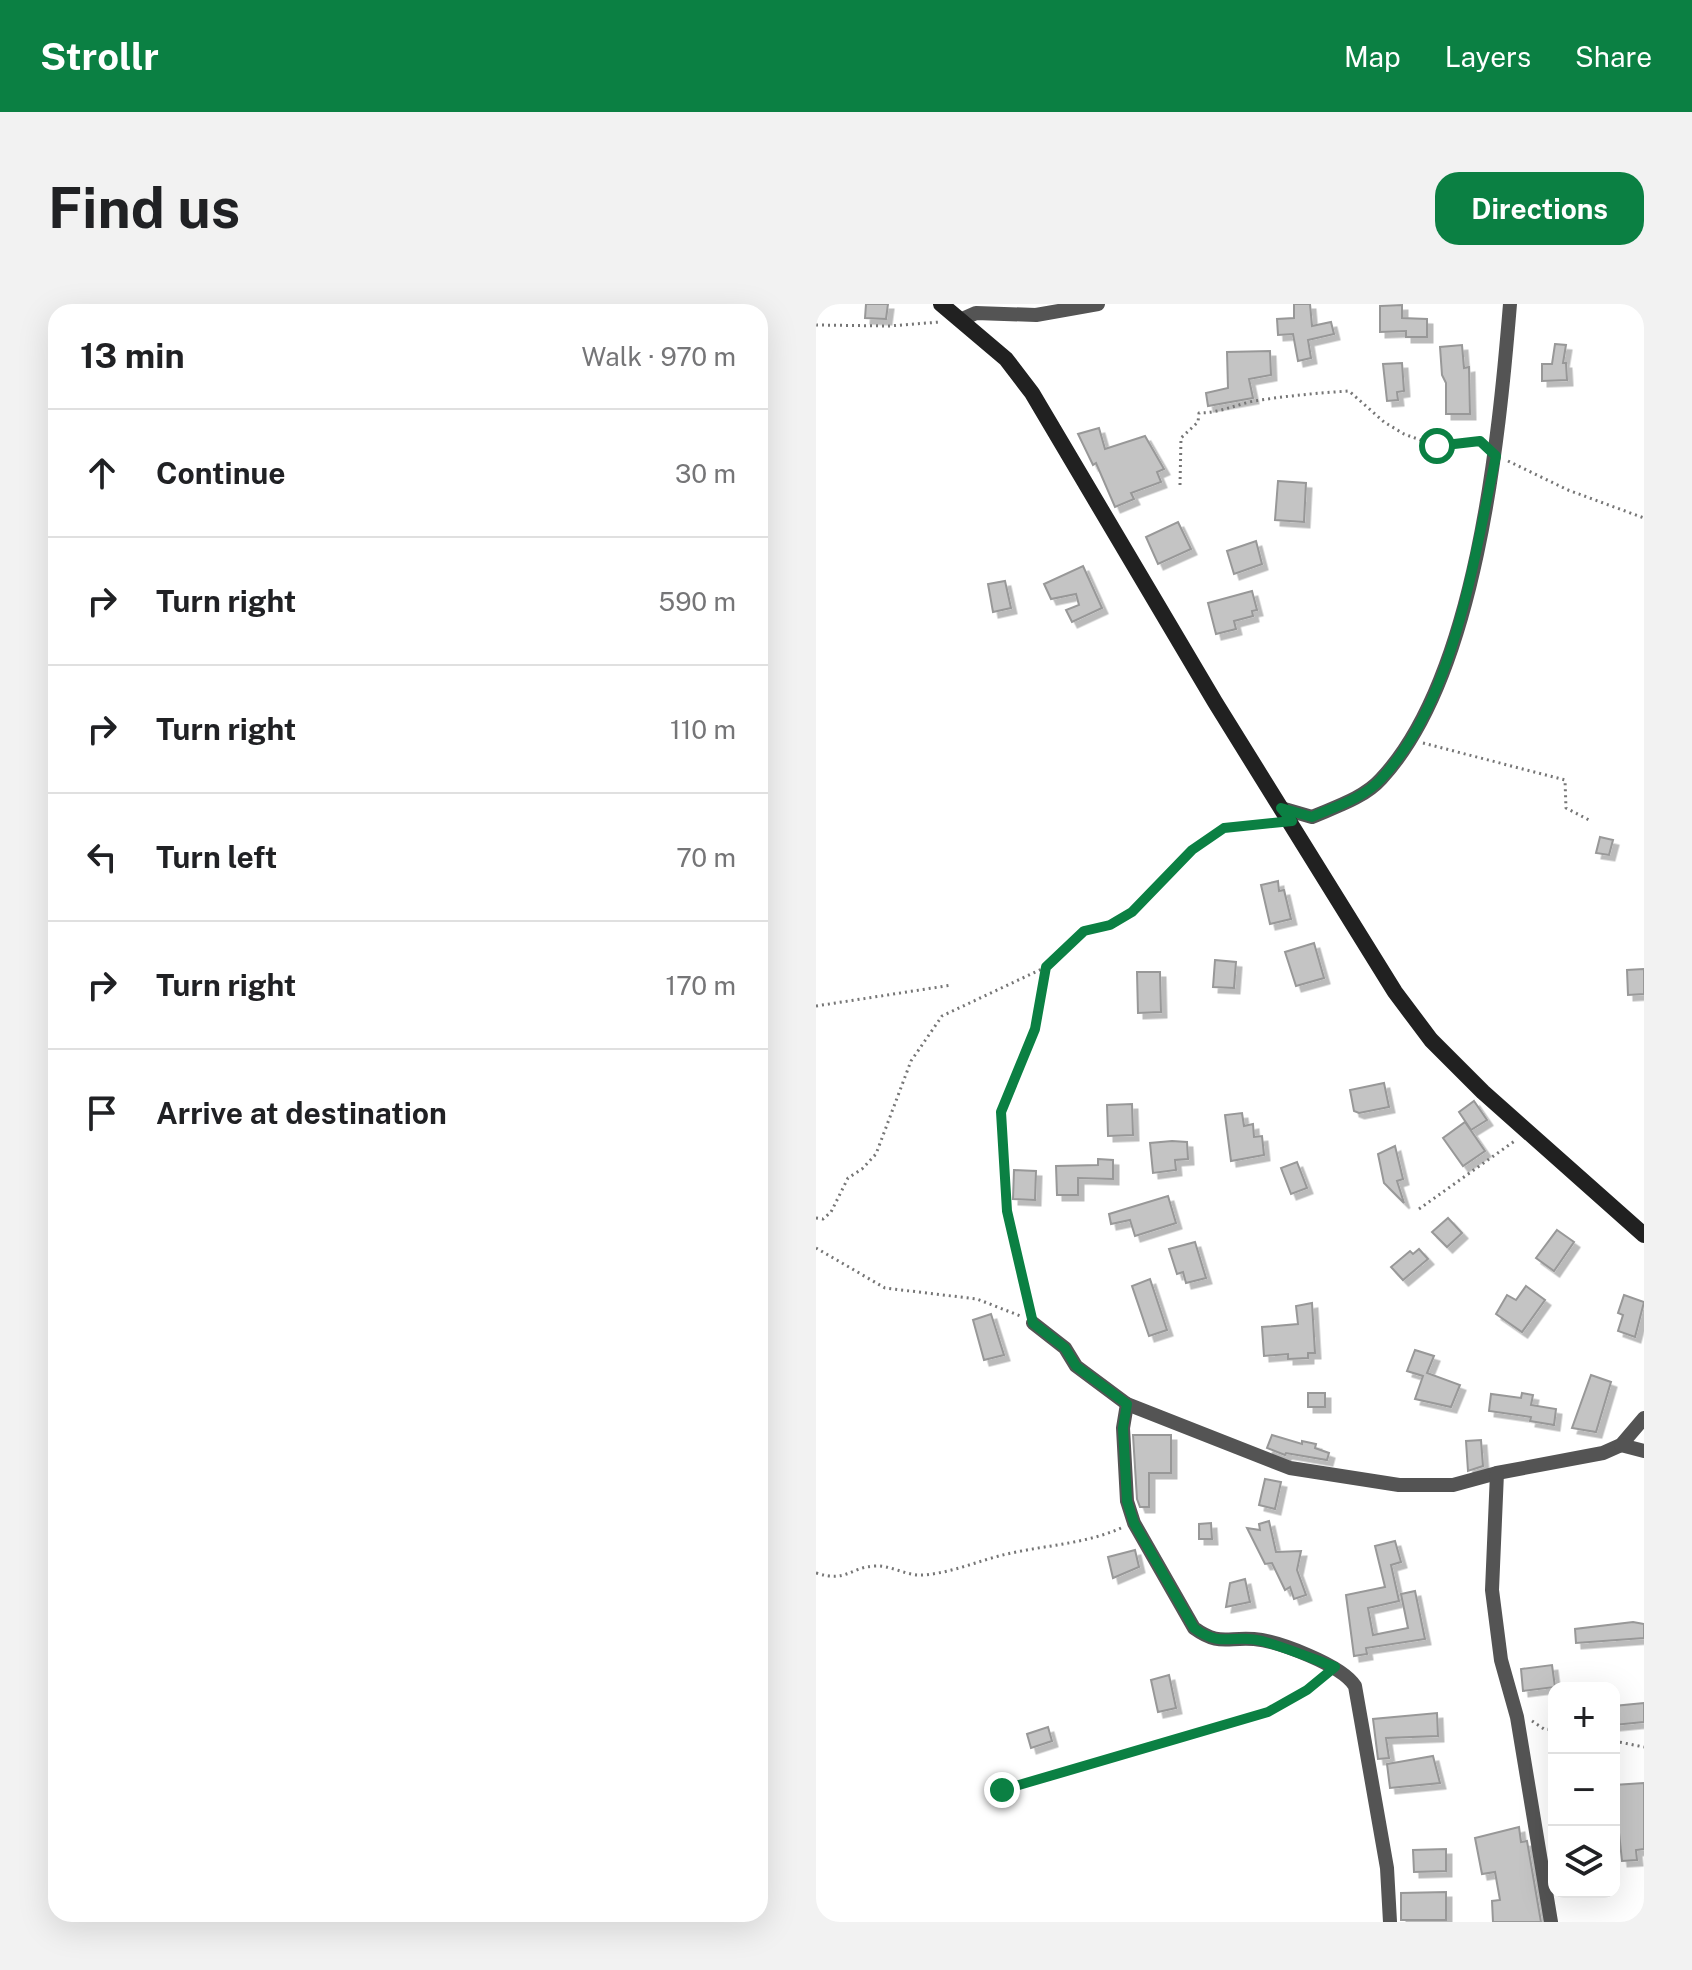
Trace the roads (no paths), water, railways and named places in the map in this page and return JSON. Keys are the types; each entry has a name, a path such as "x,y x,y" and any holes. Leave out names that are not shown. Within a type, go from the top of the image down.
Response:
{"street":[{"path":"941,304 1006,359 1032,393 1395,992 1431,1040 1644,1235"},
{"path":"960,320 976,313 1036,315 1098,304"},
{"path":"1286,815 1312,817 1354,798 1379,782 1412,739 1441,676 1461,613 1496,456 1510,304"},
{"path":"1033,1323 1065,1348 1076,1366 1127,1404 1290,1468 1399,1485 1453,1485 1497,1473 1603,1453 1621,1445 1644,1418"},
{"path":"1127,1404 1123,1428 1127,1501 1134,1523 1194,1628 1208,1638 1223,1642 1259,1640 1335,1667 1349,1676 1355,1686 1387,1868 1390,1922"},
{"path":"1621,1445 1644,1451"},
{"path":"1497,1473 1492,1590 1501,1660 1517,1717 1551,1922"}]}
